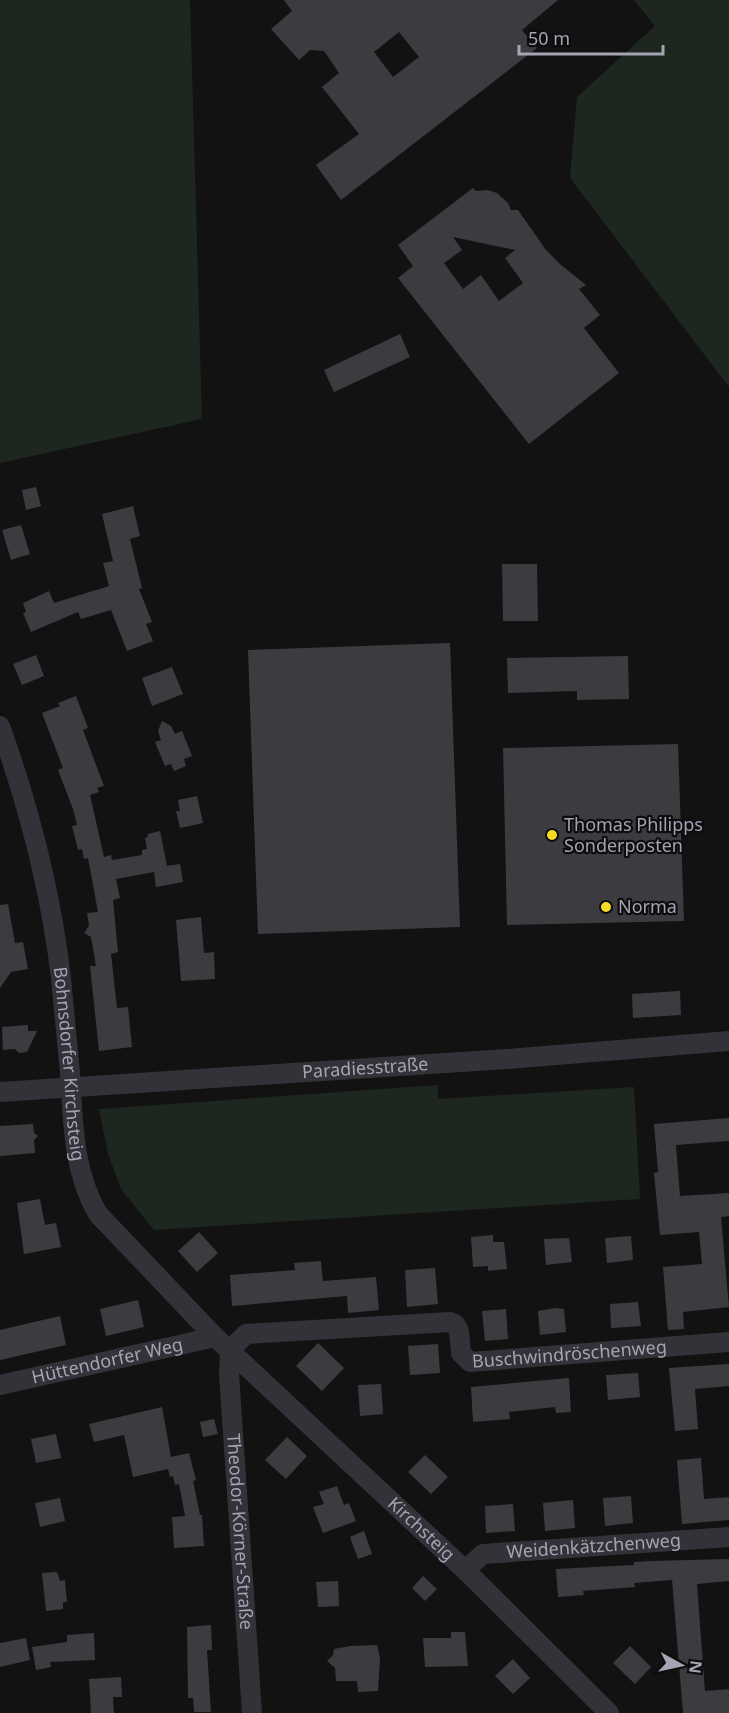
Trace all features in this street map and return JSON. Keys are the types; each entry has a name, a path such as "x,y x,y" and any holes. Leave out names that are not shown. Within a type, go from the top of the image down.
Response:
{"street":[{"name":"Bohnsdorfer Kirchsteig","path":"0,726 19,780 52,921 61,977 71,1088 70,1110 87,1196 98,1214 214,1337 230,1350"},
{"name":"Paradiesstraße","path":"0,1092 507,1059 729,1041"},
{"name":"Buschwindröschenweg","path":"230,1350 246,1334 450,1322 455,1324 459,1331 461,1353 470,1362 729,1342"},
{"name":"Hüttendorfer Weg","path":"0,1385 214,1337"},
{"name":"Kirchsteig","path":"230,1350 465,1570 609,1713"},
{"name":"Theodor-Körner-Straße","path":"230,1350 229,1374 252,1713"},
{"name":"Weidenkätzchenweg","path":"465,1570 483,1554 729,1537"}],"shaded area":[{"path":"0,0 190,0 202,419 0,463"},
{"path":"634,0 729,0 729,387 570,178 577,97 655,26"},
{"path":"438,1085 438,1099 634,1087 640,1199 154,1230 121,1189 108,1154 99,1109"}],"building":[{"path":"284,0 558,0 522,30 537,48 341,200 316,165 359,134 322,87 339,73 324,51 310,50 299,60 271,29 292,11","holes":["399,32 419,57 393,77 374,52"]},
{"path":"473,188 476,191 487,190 497,193 508,203 511,210 518,210 546,250 586,285 579,289 600,315 584,328 619,373 529,444 398,278 413,266 398,245","holes":["453,237 515,250 505,258 523,283 499,301 481,275 463,289 444,263 462,250"]},
{"path":"400,334 410,357 334,392 324,370"},
{"path":"36,487 41,506 26,510 22,490"},
{"path":"133,506 140,536 130,539 142,588 139,589 152,622 146,624 153,641 127,651 111,610 81,619 78,612 31,632 23,613 26,612 23,603 49,591 54,603 109,586 103,563 113,561 102,514"},
{"path":"21,525 30,554 11,560 2,530"},
{"path":"502,564 537,564 538,621 503,621"},
{"path":"450,643 460,927 258,934 248,650"},
{"path":"36,655 44,676 22,685 13,664"},
{"path":"628,656 629,699 577,700 577,691 508,693 507,658"},
{"path":"172,667 183,694 152,706 142,678"},
{"path":"76,696 88,728 83,730 104,786 97,788 99,792 90,795 104,857 111,855 112,860 142,855 142,850 147,849 145,838 148,834 160,831 167,866 180,864 183,882 156,887 154,872 116,879 120,898 113,900 118,952 111,954 117,1008 128,1007 132,1047 99,1051 90,966 96,966 91,937 84,933 89,926 87,913 98,912 88,858 84,859 82,849 78,850 72,826 77,825 73,809 58,770 63,768 42,713"},
{"path":"162,721 171,726 175,734 182,731 192,756 184,759 186,766 174,771 171,764 165,766 155,742 161,740 158,731"},
{"path":"678,744 684,921 507,925 503,748"},
{"path":"197,796 203,823 180,828 176,811 180,811 178,800"},
{"path":"8,904 15,943 23,942 28,969 11,972 0,988 0,905"},
{"path":"201,917 204,953 214,952 215,979 181,981 176,920"},
{"path":"680,991 681,1015 633,1018 632,994"},
{"path":"28,1025 28,1031 37,1031 27,1052 19,1053 15,1049 3,1050 2,1027"},
{"path":"729,1118 729,1141 676,1145 680,1196 729,1193 729,1216 721,1217 729,1307 683,1312 684,1329 668,1330 663,1267 702,1264 699,1232 660,1235 654,1173 658,1172 654,1124"},
{"path":"33,1124 34,1133 38,1136 34,1140 35,1153 0,1156 0,1126"},
{"path":"40,1199 45,1225 56,1223 61,1247 24,1254 17,1203"},
{"path":"199,1232 218,1253 197,1272 178,1251"},
{"path":"493,1235 493,1242 504,1242 507,1269 488,1271 488,1266 473,1267 471,1237"},
{"path":"631,1236 633,1260 607,1263 605,1238"},
{"path":"569,1238 572,1262 546,1265 544,1239"},
{"path":"321,1261 323,1281 376,1277 379,1310 348,1313 347,1296 232,1306 230,1275 295,1270 294,1263"},
{"path":"435,1268 438,1304 407,1307 405,1270"},
{"path":"138,1300 144,1327 106,1336 100,1309"},
{"path":"638,1302 641,1326 611,1328 610,1304"},
{"path":"506,1309 508,1339 485,1341 482,1311"},
{"path":"564,1309 566,1332 540,1335 538,1311"},
{"path":"60,1316 66,1345 0,1360 0,1330"},
{"path":"318,1343 344,1368 322,1391 296,1366"},
{"path":"438,1344 440,1373 410,1375 408,1346"},
{"path":"729,1364 729,1386 695,1389 698,1429 675,1431 669,1368"},
{"path":"638,1373 640,1397 608,1400 606,1375"},
{"path":"569,1378 571,1412 556,1413 555,1407 509,1412 510,1419 473,1422 471,1387"},
{"path":"381,1384 383,1414 360,1416 358,1385"},
{"path":"162,1407 171,1457 189,1453 196,1480 193,1481 200,1515 202,1515 204,1546 174,1548 172,1517 185,1516 179,1484 175,1485 168,1469 133,1477 124,1435 94,1442 89,1424"},
{"path":"214,1419 218,1434 203,1437 200,1422"},
{"path":"56,1434 61,1458 36,1463 31,1439"},
{"path":"287,1437 307,1456 286,1479 265,1460"},
{"path":"425,1455 448,1477 431,1494 408,1472"},
{"path":"701,1458 704,1499 729,1497 729,1520 682,1524 677,1460"},
{"path":"337,1486 344,1505 349,1503 356,1521 323,1533 313,1507 324,1504 319,1492"},
{"path":"631,1496 633,1523 605,1526 603,1498"},
{"path":"60,1498 65,1521 40,1527 35,1503"},
{"path":"573,1500 575,1528 545,1531 543,1503"},
{"path":"513,1504 515,1531 486,1533 485,1506"},
{"path":"364,1531 372,1554 358,1559 350,1537"},
{"path":"729,1559 729,1581 697,1584 705,1691 729,1689 729,1713 683,1713 672,1580 634,1583 635,1587 583,1591 584,1595 558,1597 556,1569 634,1565 634,1562 650,1561"},
{"path":"57,1572 60,1581 65,1580 67,1602 63,1602 63,1609 46,1611 42,1573"},
{"path":"423,1576 437,1589 425,1601 412,1588"},
{"path":"338,1581 339,1606 318,1607 316,1582"},
{"path":"211,1625 212,1650 207,1650 211,1712 194,1712 193,1698 188,1698 187,1627"},
{"path":"451,1632 465,1632 468,1666 425,1667 423,1638 451,1638"},
{"path":"94,1633 95,1660 50,1662 51,1667 36,1670 32,1647 67,1642 67,1635"},
{"path":"26,1638 30,1660 0,1667 0,1643"},
{"path":"377,1645 380,1658 378,1691 358,1692 357,1681 336,1681 335,1668 327,1661 333,1655 334,1649"},
{"path":"630,1646 651,1667 635,1684 613,1663"},
{"path":"513,1659 530,1678 513,1694 495,1676"},
{"path":"121,1677 122,1697 113,1697 114,1713 91,1713 89,1679"}],"place":[{"name":"Thomas Philipps Sonderposten","path":"552,835"},
{"name":"Norma","path":"606,907"}]}
